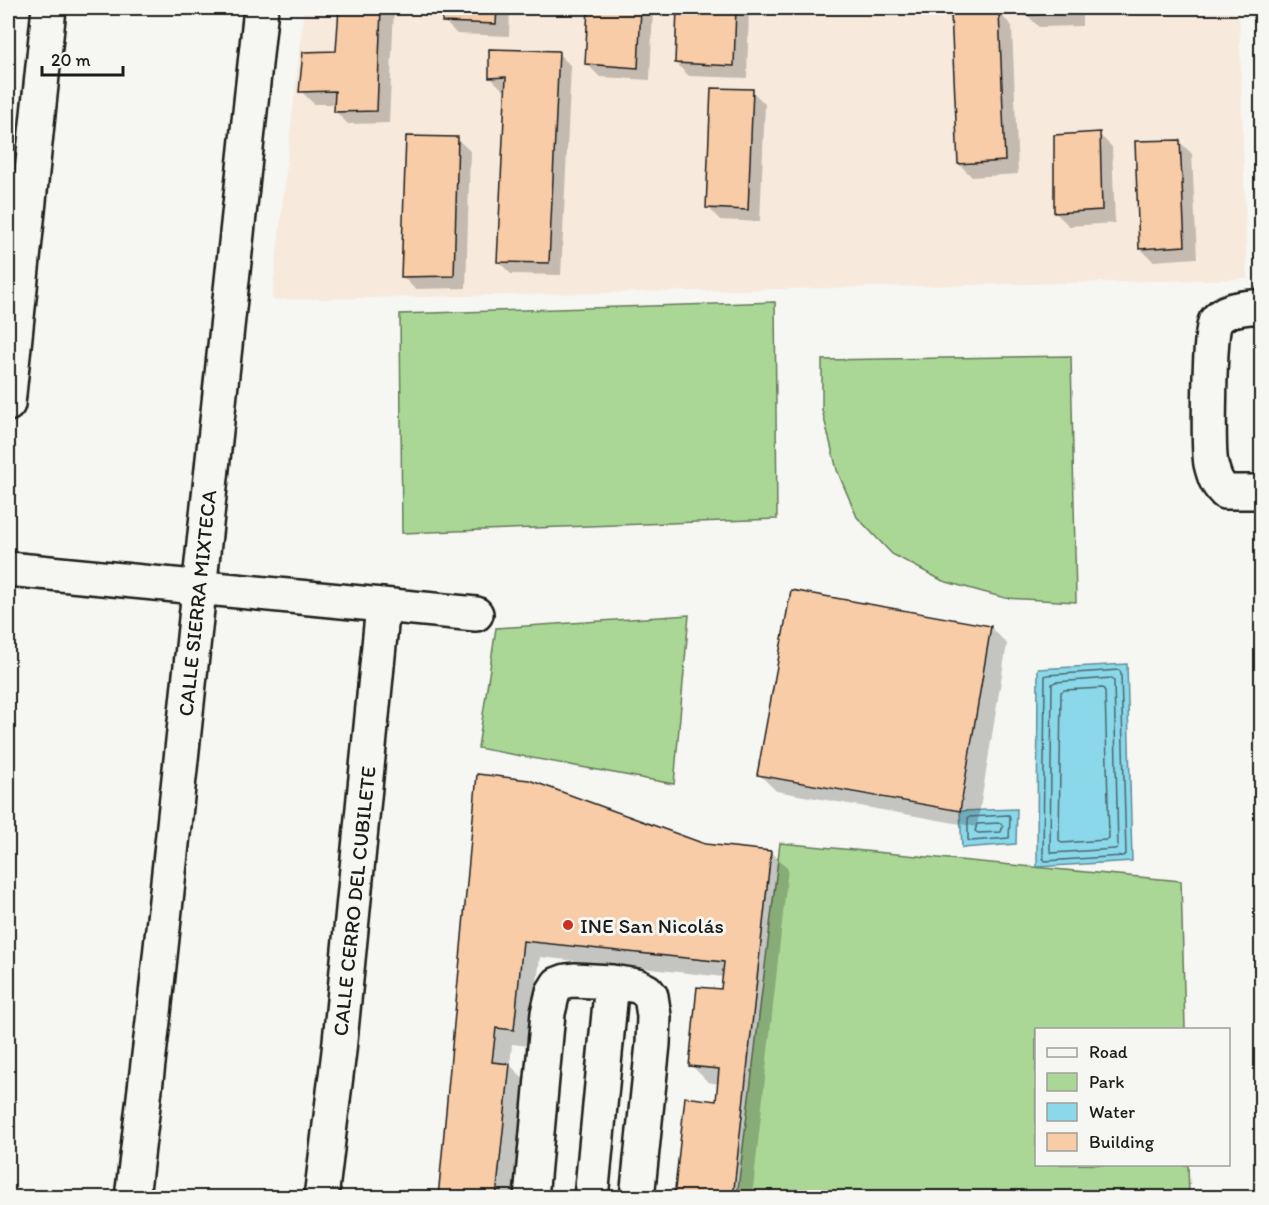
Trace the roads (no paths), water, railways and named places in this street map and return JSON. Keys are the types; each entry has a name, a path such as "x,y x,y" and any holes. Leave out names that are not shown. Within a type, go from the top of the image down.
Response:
{"street":[{"path":"8,404 21,153 49,8"},
{"name":"CALLE SIERRA MIXTECA","path":"132,1197 154,1013 261,8"},
{"path":"1262,306 1229,310 1215,322 1210,345 1210,461 1216,483 1225,492 1262,492"},
{"path":"8,569 476,614"},
{"name":"CALLE CERRO DEL CUBILETE","path":"321,1197 339,1051 383,605"},
{"path":"531,1197 548,1013 553,992 558,984 574,980 637,986 647,991 654,1005 653,1044 637,1197"},
{"path":"591,1197 612,982"}],"water":[{"path":"1127,664 1132,861 1037,867 1038,669"},
{"path":"1017,809 1016,844 962,848 960,811"}],"place":[{"name":"INE San Nicolás","path":"568,925"}]}
